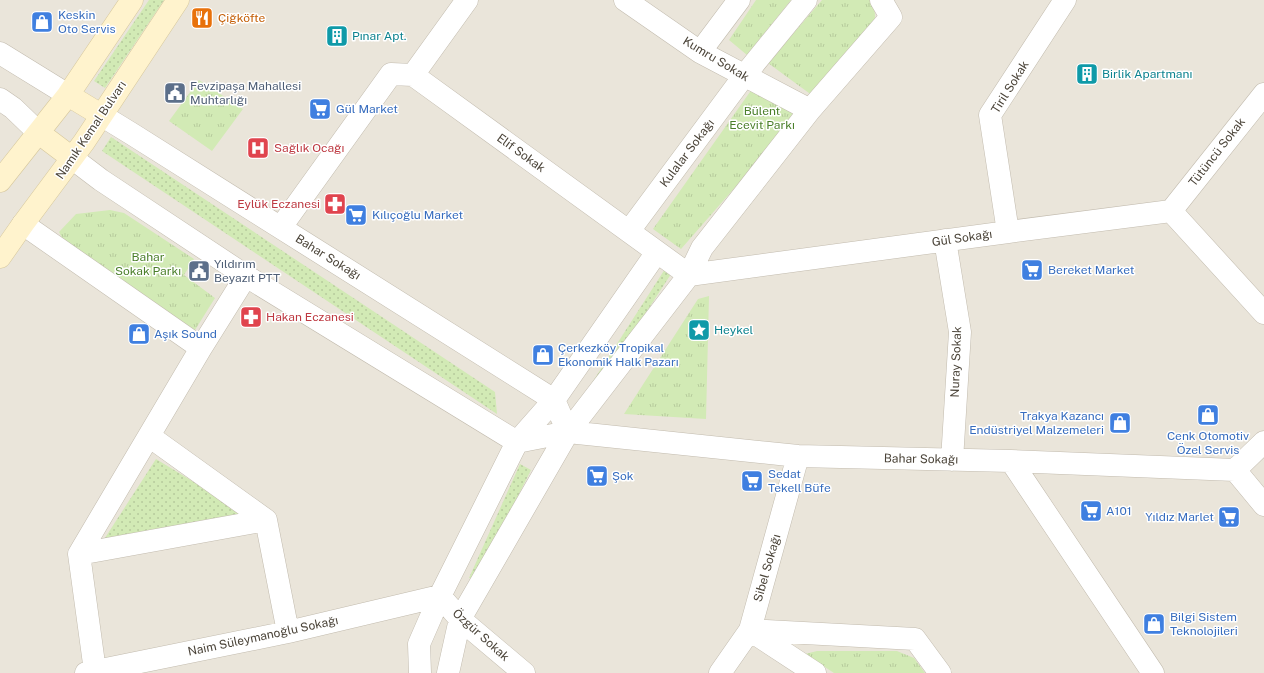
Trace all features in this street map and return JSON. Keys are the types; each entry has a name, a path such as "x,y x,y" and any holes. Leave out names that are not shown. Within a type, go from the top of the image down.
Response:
{"main road":[{"path":"0,181 68,95 132,0"},
{"name":"Namık Kemal Bulvarı","path":"0,257 72,158 178,0"},
{"path":"68,95 101,115"},
{"path":"39,133 72,158"}],"street":[{"path":"281,227 391,74 413,75 467,0"},
{"name":"Kumru Sokak","path":"625,0 700,52 810,110"},
{"path":"700,52 739,0"},
{"name":"Kulalar Sokağı","path":"629,231 744,76 806,0"},
{"name":"Tiril Sokak","path":"1008,232 990,115 1065,0"},
{"path":"448,673 460,619 568,432 689,275 702,248 810,110 886,8"},
{"path":"0,53 68,95"},
{"name":"Elif Sokak","path":"413,75 629,231"},
{"name":"Tütüncü Sokak","path":"1171,211 1264,94"},
{"path":"0,99 13,108 39,133"},
{"name":"Bahar Sokağı","path":"101,115 554,400"},
{"path":"72,158 101,180 246,276 518,442"},
{"path":"1171,211 1264,313"},
{"name":"Gül Sokağı","path":"689,275 1171,211"},
{"path":"23,224 201,348"},
{"path":"629,231 689,275"},
{"name":"Nuray Sokak","path":"945,240 960,332 952,460"},
{"path":"420,673 419,644 440,596 518,442 554,400 657,252"},
{"path":"90,672 79,554 201,348 246,276"},
{"path":"554,400 568,432"},
{"name":"Bahar Sokağı","path":"518,442 568,432 798,456 1011,461 1235,470"},
{"path":"149,436 266,520 288,632"},
{"path":"1264,442 1235,470 1264,505"},
{"name":"Sibel Sokağı","path":"720,673 750,630 798,456"},
{"path":"1011,461 1154,673"},
{"path":"79,554 266,520"},
{"name":"Özgür Sokak","path":"440,596 460,619 524,673"},
{"name":"Naim Süleymanoğlu Sokağı","path":"90,672 288,632 440,596"},
{"path":"750,630 815,673"},
{"path":"750,630 915,639 940,673"}],"shaded area":[{"path":"0,0 1264,0 1264,673 0,673"}],"green space":[{"path":"149,0 164,0 105,88 94,81"},
{"path":"756,0 791,0 747,55 729,40"},
{"name":"Bülent Ecevit Parkı","path":"822,0 871,0 875,18 874,25 813,96 768,63"},
{"path":"199,80 243,109 212,151 169,121"},
{"name":"Bülent Ecevit Parkı","path":"757,82 800,113 681,249 653,229"},
{"path":"111,137 495,392 497,414 102,151"},
{"name":"Bahar Sokak Parkı","path":"110,210 124,213 194,259 184,275 215,298 195,330 65,244 59,232 76,214"},
{"path":"665,269 671,274 585,407 579,403"},
{"path":"709,296 706,419 624,414 698,299"},
{"path":"156,459 248,515 103,541"},
{"path":"520,464 531,470 476,580 469,578"},
{"path":"817,651 897,651 914,658 925,673 834,673 805,654"}],"place":[{"name":"Çiğköfte","path":"202,18"},
{"name":"Keskin Oto Servis","path":"42,22"},
{"name":"Pınar Apt.","path":"337,36"},
{"name":"Birlik Apartmanı","path":"1087,74"},
{"name":"Fevzipaşa Mahallesi Muhtarlığı","path":"175,93"},
{"name":"Gül Market","path":"320,109"},
{"name":"Sağlık Ocağı","path":"258,148"},
{"name":"Eylük Eczanesi","path":"335,204"},
{"name":"Kılıçoğlu Market","path":"356,215"},
{"name":"Bereket Market","path":"1032,270"},
{"name":"Yıldırım Beyazıt PTT","path":"199,271"},
{"name":"Hakan Eczanesi","path":"251,317"},
{"name":"Heykel","path":"699,330"},
{"name":"Aşık Sound","path":"139,334"},
{"name":"Çerkezköy Tropikal Ekonomik Halk Pazarı","path":"543,355"},
{"name":"Cenk Otomotiv Özel Servis","path":"1208,415"},
{"name":"Trakya Kazancı Endüstriyel Malzemeleri","path":"1120,423"},
{"name":"Şok","path":"597,476"},
{"name":"Sedat Tekell Büfe","path":"752,481"},
{"name":"A101","path":"1091,511"},
{"name":"Yıldız Marlet","path":"1229,517"},
{"name":"Bilgi Sistem Teknolojileri","path":"1154,624"}]}
